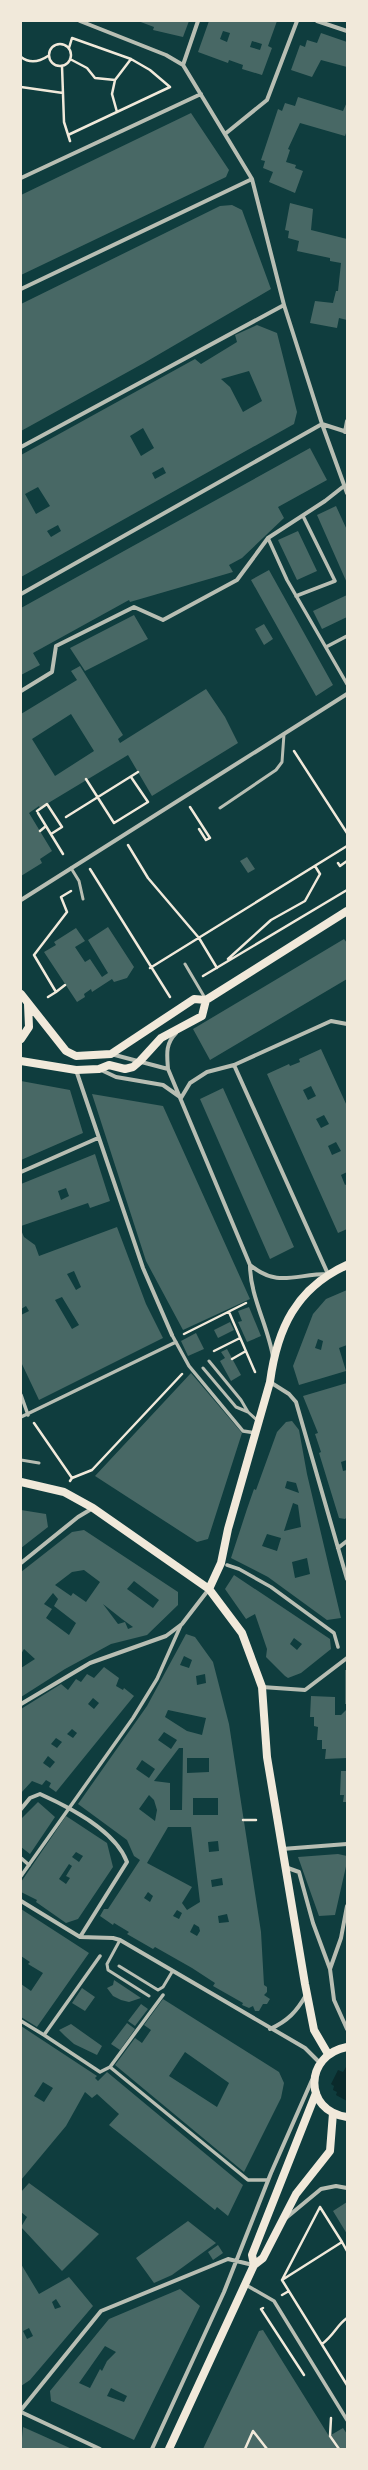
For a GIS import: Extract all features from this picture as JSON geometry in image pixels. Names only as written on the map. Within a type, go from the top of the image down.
[{"type":"main road","points":[[21,994],[66,1051],[76,1056],[110,1054],[194,999],[206,1000],[347,911]]},
{"type":"main road","points":[[21,1061],[76,1070],[99,1069],[109,1065],[125,1069],[133,1067],[161,1038],[202,1016],[206,1000]]},
{"type":"main road","points":[[21,1039],[29,1027],[28,1004]]},
{"type":"main road","points":[[208,1589],[221,1563],[228,1529],[270,1382],[273,1360],[285,1323],[296,1304],[328,1274],[347,1265]]},
{"type":"main road","points":[[21,1482],[64,1492],[93,1508],[208,1589],[242,1633],[262,1687],[267,1757],[314,2030],[328,2054]]},
{"type":"main road","points":[[254,2265],[252,2255],[316,2093],[316,2072],[320,2063],[328,2054],[347,2047]]},
{"type":"main road","points":[[316,2093],[322,2105],[333,2113],[347,2117]]},
{"type":"main road","points":[[169,2449],[254,2265],[263,2258],[300,2188],[330,2151],[333,2113]]},
{"type":"street","points":[[80,21],[166,55],[183,65],[252,178],[284,305],[322,424],[347,493]]},
{"type":"street","points":[[183,65],[198,21]]},
{"type":"street","points":[[225,134],[267,100],[297,21]]},
{"type":"street","points":[[317,21],[347,31]]},
{"type":"street","points":[[21,178],[201,94]]},
{"type":"street","points":[[21,289],[252,178]]},
{"type":"street","points":[[21,447],[284,305]]},
{"type":"street","points":[[21,594],[322,424],[346,432],[347,421]]},
{"type":"street","points":[[21,691],[52,672],[56,646],[134,607],[163,620],[237,580],[268,538],[303,516],[344,486]]},
{"type":"street","points":[[296,596],[335,581],[303,516]]},
{"type":"street","points":[[268,538],[296,596],[347,684]]},
{"type":"street","points":[[326,647],[347,636]]},
{"type":"street","points":[[21,900],[347,694]]},
{"type":"street","points":[[181,1098],[190,1083],[207,1072],[234,1065],[331,1020],[347,1024]]},
{"type":"street","points":[[181,1028],[170,1039],[167,1049],[168,1069],[250,1265],[250,1279],[269,1336],[273,1360]]},
{"type":"street","points":[[110,1054],[168,1069]]},
{"type":"street","points":[[234,1065],[328,1274],[306,1274],[287,1279],[272,1278],[262,1274],[250,1265]]},
{"type":"street","points":[[99,1069],[116,1077],[163,1085],[181,1098]]},
{"type":"street","points":[[76,1070],[143,1268],[174,1339],[189,1366],[243,1431],[256,1433]]},
{"type":"street","points":[[21,1172],[98,1138]]},
{"type":"street","points":[[21,1417],[28,1415],[174,1339]]},
{"type":"street","points":[[270,1382],[289,1394],[296,1402],[347,1579]]},
{"type":"street","points":[[21,1395],[28,1415]]},
{"type":"street","points":[[21,1563],[78,1517],[93,1508]]},
{"type":"street","points":[[338,1548],[347,1541]]},
{"type":"street","points":[[226,1565],[240,1569],[271,1587],[334,1633],[338,1647]]},
{"type":"street","points":[[21,1876],[68,1807],[133,1718],[157,1679],[182,1624],[208,1589]]},
{"type":"street","points":[[21,1704],[90,1663],[140,1647],[166,1636],[182,1624]]},
{"type":"street","points":[[262,1687],[305,1690],[347,1658]]},
{"type":"street","points":[[21,1809],[30,1798],[40,1794],[68,1807],[116,1842],[127,1862],[80,1937]]},
{"type":"street","points":[[282,1849],[347,1844]]},
{"type":"street","points":[[21,1858],[29,1864]]},
{"type":"street","points":[[285,1867],[299,1872],[313,1923],[330,1969],[334,2000],[347,2029]]},
{"type":"street","points":[[21,1901],[80,1937],[112,1938],[120,1940],[172,1972],[305,2048],[320,2063]]},
{"type":"street","points":[[330,1969],[341,1938],[347,1906]]},
{"type":"street","points":[[44,2036],[100,1956]]},
{"type":"street","points":[[270,2029],[284,2023],[297,2010],[307,1993]]},
{"type":"street","points":[[21,2021],[100,2072],[110,2067],[163,1995]]},
{"type":"street","points":[[110,2067],[248,2180],[268,2180]]},
{"type":"street","points":[[152,2449],[237,2261],[268,2180],[316,2072]]},
{"type":"street","points":[[284,2220],[321,2189],[336,2186],[347,2188]]},
{"type":"street","points":[[100,2449],[21,2411],[101,2311],[228,2259],[254,2265]]},
{"type":"street","points":[[246,2285],[274,2301],[347,2420]]},
{"type":"lane","points":[[220,808],[276,770],[282,762],[284,734]]},
{"type":"lane","points":[[71,868],[80,885],[82,899]]},
{"type":"lane","points":[[185,964],[206,1000]]},
{"type":"lane","points":[[209,1361],[241,1400],[248,1412],[259,1422]]},
{"type":"lane","points":[[203,1368],[236,1407],[248,1412]]},
{"type":"lane","points":[[21,1460],[39,1463]]},
{"type":"lane","points":[[120,1940],[107,1964],[108,1970],[149,1996]]},
{"type":"lane","points":[[119,1966],[158,1990],[163,1987],[172,1972]]},
{"type":"path","points":[[68,135],[170,87],[150,70],[131,59],[72,38],[69,48],[70,59]]},
{"type":"path","points":[[21,57],[26,60],[40,61],[48,56],[50,49],[56,44],[63,44],[69,48]]},
{"type":"path","points":[[48,56],[52,63],[62,66]]},
{"type":"path","points":[[62,66],[70,59]]},
{"type":"path","points":[[70,59],[87,68],[95,78],[115,80]]},
{"type":"path","points":[[117,112],[112,94],[115,80],[131,59]]},
{"type":"path","points":[[62,66],[64,122],[70,141]]},
{"type":"path","points":[[21,87],[63,93]]},
{"type":"path","points":[[290,746],[347,833]]},
{"type":"path","points":[[66,817],[138,772]]},
{"type":"path","points":[[86,779],[114,823],[148,802],[131,777]]},
{"type":"path","points":[[51,834],[62,827],[47,804],[38,812],[46,826],[63,854]]},
{"type":"path","points":[[190,806],[210,838],[206,840],[199,829]]},
{"type":"path","points":[[40,831],[46,826]]},
{"type":"path","points":[[128,844],[148,878],[199,938],[217,968]]},
{"type":"path","points":[[150,968],[347,846]]},
{"type":"path","points":[[338,863],[340,866],[347,861]]},
{"type":"path","points":[[224,964],[271,920],[305,901],[320,874],[315,866]]},
{"type":"path","points":[[90,868],[168,998],[174,995]]},
{"type":"path","points":[[56,992],[34,955],[67,912],[61,897],[80,885]]},
{"type":"path","points":[[195,981],[347,890]]},
{"type":"path","points":[[48,997],[65,985]]},
{"type":"path","points":[[174,1339],[252,1300]]},
{"type":"path","points":[[229,1312],[255,1372]]},
{"type":"path","points":[[211,1352],[240,1338]]},
{"type":"path","points":[[232,1359],[246,1351]]},
{"type":"path","points":[[68,1485],[72,1478],[92,1470],[189,1366]]},
{"type":"path","points":[[28,1415],[72,1478]]},
{"type":"path","points":[[243,1820],[256,1820]]},
{"type":"path","points":[[282,2280],[322,2202]]},
{"type":"path","points":[[313,2209],[319,2206]]},
{"type":"path","points":[[319,2206],[347,2251]]},
{"type":"path","points":[[282,2280],[342,2242]]},
{"type":"path","points":[[282,2280],[347,2385]]},
{"type":"path","points":[[322,2344],[334,2335],[342,2322],[347,2318]]},
{"type":"path","points":[[245,2449],[253,2431],[268,2449]]},
{"type":"water","points":[[346,2067],[347,2101],[336,2095],[337,2092],[333,2090],[334,2086],[331,2084],[338,2070],[343,2072]]},
{"type":"building","points":[[138,21],[189,21],[183,37],[153,30],[154,27]]},
{"type":"building","points":[[209,21],[277,21],[268,46],[272,48],[262,75],[242,69],[243,65],[229,60],[228,63],[198,52]],"holes":[[[223,31],[230,33],[227,42],[220,39]],[[252,41],[262,44],[260,50],[250,47]]]},
{"type":"building","points":[[321,33],[347,42],[347,67],[321,60],[312,77],[291,70],[300,45],[305,47],[307,40],[317,43]]},
{"type":"building","points":[[298,97],[343,111],[347,102],[347,130],[345,136],[300,123],[288,149],[290,150],[286,162],[296,165],[295,168],[303,171],[295,193],[269,182],[273,172],[263,168],[265,161],[261,160],[278,109],[282,111],[285,103],[295,106]]},
{"type":"building","points":[[191,113],[229,170],[226,177],[21,275],[21,195]]},
{"type":"building","points":[[290,203],[313,209],[311,230],[347,239],[347,320],[339,318],[337,328],[310,323],[315,301],[333,303],[336,291],[338,291],[341,263],[330,261],[330,258],[297,251],[299,241],[288,238],[289,231],[285,230]]},
{"type":"building","points":[[232,205],[242,210],[271,289],[144,363],[21,431],[21,304],[220,206]]},
{"type":"building","points":[[257,325],[277,333],[297,412],[294,424],[21,577],[21,455],[195,359],[201,364],[237,342],[235,335]],"holes":[[[249,371],[262,401],[243,412],[230,387],[221,379]],[[143,428],[154,448],[141,456],[130,436]],[[163,467],[166,473],[155,479],[152,473]],[[38,487],[50,506],[36,514],[25,494]],[[58,525],[61,531],[51,537],[47,531]]]},
{"type":"building","points":[[310,448],[327,480],[278,507],[284,518],[242,558],[229,565],[233,572],[130,602],[129,600],[33,653],[40,665],[21,675],[21,608]]},
{"type":"building","points":[[336,506],[347,530],[347,583],[317,515]]},
{"type":"building","points":[[298,531],[317,571],[297,580],[278,540]]},
{"type":"building","points":[[269,570],[333,685],[316,696],[251,580]]},
{"type":"building","points":[[347,595],[347,617],[322,629],[313,611]]},
{"type":"building","points":[[134,615],[148,639],[85,671],[70,648]]},
{"type":"building","points":[[264,624],[273,639],[264,645],[255,629]]},
{"type":"building","points":[[80,666],[123,735],[118,739],[120,743],[206,689],[225,717],[238,743],[152,796],[128,755],[40,808],[39,806],[29,813],[52,851],[40,859],[42,863],[21,876],[21,714],[77,680],[71,671]],"holes":[[[71,714],[94,751],[55,776],[32,739]]]},
{"type":"building","points":[[247,857],[255,869],[248,873],[240,861]]},
{"type":"building","points":[[108,927],[134,967],[127,978],[114,982],[112,979],[92,992],[91,989],[84,994],[85,997],[77,1002],[44,952],[56,945],[54,942],[76,928],[85,941],[75,947],[85,962],[90,959],[102,977],[108,973],[88,940]]},
{"type":"building","points":[[344,939],[347,943],[347,979],[210,1060],[193,1029]]},
{"type":"building","points":[[321,1049],[347,1106],[347,1172],[341,1175],[345,1185],[347,1184],[347,1229],[338,1233],[267,1074],[289,1064],[290,1066],[300,1062],[299,1059]],"holes":[[[311,1086],[316,1096],[308,1100],[303,1090]],[[324,1115],[329,1124],[321,1128],[316,1119]],[[336,1142],[341,1151],[332,1155],[328,1146]]]},
{"type":"building","points":[[21,1081],[70,1090],[83,1133],[21,1160]]},
{"type":"building","points":[[223,1088],[294,1247],[270,1259],[200,1099]]},
{"type":"building","points":[[92,1094],[163,1106],[250,1299],[183,1330],[146,1261]]},
{"type":"building","points":[[95,1154],[110,1201],[90,1208],[88,1203],[21,1226],[21,1184]],"holes":[[[66,1188],[69,1196],[61,1200],[58,1191]]]},
{"type":"building","points":[[117,1227],[146,1304],[163,1338],[39,1400],[21,1362],[21,1315],[29,1311],[26,1306],[21,1309],[21,1230],[24,1237],[35,1245],[39,1256]],"holes":[[[74,1271],[81,1287],[76,1290],[67,1274]],[[62,1297],[79,1325],[72,1329],[55,1300]]]},
{"type":"building","points":[[347,1290],[347,1345],[339,1348],[346,1371],[299,1385],[293,1366],[313,1314],[326,1299]],"holes":[[[318,1339],[323,1341],[321,1350],[315,1348]]]},
{"type":"building","points":[[249,1307],[261,1336],[247,1342],[238,1322],[242,1321],[238,1311]]},
{"type":"building","points":[[230,1322],[234,1330],[218,1338],[214,1330]]},
{"type":"building","points":[[196,1333],[204,1349],[188,1356],[181,1341]]},
{"type":"building","points":[[227,1349],[241,1375],[231,1381],[220,1361],[225,1358],[221,1352]]},
{"type":"building","points":[[191,1373],[242,1433],[208,1539],[197,1542],[95,1476]]},
{"type":"building","points":[[347,1383],[347,1460],[341,1462],[343,1471],[347,1470],[347,1517],[345,1519],[339,1518],[319,1453],[321,1452],[315,1434],[318,1433],[303,1396]]},
{"type":"building","points":[[292,1421],[299,1430],[307,1474],[341,1618],[327,1620],[268,1577],[231,1558],[254,1489],[256,1490],[277,1432],[286,1422]],"holes":[[[287,1481],[296,1483],[299,1493],[285,1488]],[[293,1503],[298,1505],[301,1527],[284,1531]],[[267,1534],[281,1538],[277,1551],[262,1546]],[[307,1558],[310,1574],[295,1578],[292,1562]]]},
{"type":"building","points":[[21,1510],[46,1514],[48,1527],[21,1548]]},
{"type":"building","points":[[84,1530],[178,1592],[178,1605],[147,1635],[111,1644],[65,1669],[21,1697],[21,1668],[35,1659],[24,1649],[21,1654],[21,1572],[72,1532]],"holes":[[[84,1570],[100,1582],[86,1602],[73,1593],[71,1596],[55,1585],[72,1572]],[[134,1581],[159,1600],[153,1608],[127,1589]],[[53,1593],[58,1599],[54,1606],[76,1623],[69,1635],[46,1618],[52,1609],[44,1604]],[[103,1604],[133,1627],[128,1629],[125,1622],[118,1624]]]},
{"type":"building","points":[[234,1575],[330,1639],[331,1649],[301,1673],[288,1678],[266,1657],[267,1649],[255,1614],[246,1619],[225,1589]],"holes":[[[294,1638],[302,1644],[297,1650],[290,1644]]]},
{"type":"building","points":[[186,1634],[195,1637],[213,1662],[229,1724],[261,1932],[264,1985],[267,1987],[267,1992],[264,1995],[270,1999],[267,2004],[263,2004],[259,2011],[255,2011],[253,2006],[249,2008],[242,2005],[243,2003],[213,1986],[215,1983],[192,1968],[155,1947],[153,1949],[127,1934],[129,1932],[114,1923],[113,1925],[100,1916],[104,1909],[108,1909],[140,1860],[134,1856],[127,1840],[78,1804],[147,1706]],"holes":[[[184,1656],[192,1660],[189,1668],[180,1665]],[[205,1674],[206,1683],[197,1685],[196,1676]],[[168,1710],[206,1718],[202,1735],[187,1731],[165,1717]],[[164,1732],[177,1740],[171,1749],[158,1740]],[[179,1748],[183,1748],[182,1810],[170,1810],[170,1783],[154,1781]],[[187,1758],[209,1758],[209,1772],[187,1773]],[[142,1760],[155,1769],[149,1778],[136,1769]],[[149,1795],[154,1800],[157,1810],[155,1821],[139,1809]],[[193,1798],[218,1798],[218,1815],[193,1815]],[[168,1827],[191,1827],[200,1902],[187,1910],[182,1903],[192,1887],[147,1863]],[[218,1841],[219,1851],[209,1852],[208,1842]],[[222,1878],[223,1885],[212,1887],[211,1880]],[[148,1892],[153,1896],[150,1902],[144,1898]],[[177,1910],[182,1913],[179,1919],[173,1916]],[[227,1914],[229,1922],[219,1923],[218,1916]],[[194,1924],[199,1927],[200,1931],[197,1936],[190,1932]]]},
{"type":"building","points":[[104,1667],[119,1678],[116,1686],[123,1690],[124,1688],[134,1696],[56,1792],[49,1787],[51,1783],[46,1780],[42,1785],[32,1781],[21,1793],[21,1709],[61,1684],[68,1690],[76,1679],[81,1682],[87,1674],[94,1678]],"holes":[[[93,1698],[99,1703],[94,1709],[88,1704]],[[72,1729],[77,1733],[73,1738],[67,1734]],[[56,1738],[62,1742],[57,1748],[51,1744]],[[48,1756],[55,1762],[50,1768],[43,1763]]]},
{"type":"building","points":[[345,1670],[347,1670],[347,1704],[345,1704]]},
{"type":"building","points":[[311,1696],[335,1697],[335,1715],[341,1715],[347,1709],[347,1758],[325,1759],[326,1749],[322,1749],[322,1740],[317,1740],[318,1727],[314,1726],[314,1717],[310,1717]]},
{"type":"building","points":[[341,1771],[347,1771],[347,1802],[343,1802],[344,1795],[340,1795]]},
{"type":"building","points":[[38,1802],[55,1817],[30,1854],[21,1847],[21,1819]]},
{"type":"building","points":[[66,1816],[107,1843],[113,1867],[78,1919],[66,1923],[36,1902],[37,1900],[21,1892],[21,1882]],"holes":[[[76,1852],[83,1856],[79,1862],[72,1857]],[[69,1864],[72,1866],[66,1876],[70,1878],[66,1884],[59,1879]]]},
{"type":"building","points":[[338,1854],[347,1856],[347,1862],[335,1915],[319,1916],[298,1857]]},
{"type":"building","points":[[21,1909],[89,1953],[37,2027],[21,2017],[21,1984],[31,1991],[43,1973],[28,1964],[30,1962],[21,1956]]},
{"type":"building","points":[[114,1980],[141,1998],[129,2002],[113,1996],[107,1988],[113,1985]]},
{"type":"building","points":[[82,1988],[95,1997],[85,2011],[72,2003]]},
{"type":"building","points":[[163,1999],[279,2072],[284,2083],[281,2098],[244,2172],[115,2065],[135,2038],[142,2043],[151,2030],[144,2025]],"holes":[[[185,2052],[229,2083],[217,2107],[169,2076]]]},
{"type":"building","points":[[141,2004],[148,2009],[135,2026],[128,2021]]},
{"type":"building","points":[[127,2023],[135,2029],[120,2050],[111,2044]]},
{"type":"building","points":[[71,2024],[102,2046],[97,2055],[74,2044],[59,2030]]},
{"type":"building","points":[[21,2026],[97,2076],[95,2078],[98,2081],[107,2072],[243,2185],[228,2216],[217,2207],[215,2210],[109,2125],[119,2114],[97,2094],[92,2098],[85,2092],[66,2126],[21,2180]],"holes":[[[43,2082],[53,2088],[44,2102],[34,2096]]]},
{"type":"building","points":[[29,2183],[99,2234],[62,2271],[21,2227],[27,2217],[21,2212],[21,2192]]},
{"type":"building","points":[[347,2202],[347,2234],[333,2211]]},
{"type":"building","points":[[188,2221],[216,2243],[172,2275],[154,2283],[136,2258]]},
{"type":"building","points":[[218,2245],[223,2253],[213,2260],[208,2252]]},
{"type":"building","points":[[21,2264],[39,2294],[69,2277],[93,2306],[30,2380],[21,2386]],"holes":[[[56,2299],[61,2307],[55,2309],[52,2302]],[[29,2328],[33,2336],[27,2339],[23,2331]]]},
{"type":"building","points":[[180,2289],[200,2306],[134,2440],[51,2401],[50,2391],[109,2319]],"holes":[[[105,2346],[116,2352],[107,2361],[102,2371],[100,2369],[90,2388],[79,2383]],[[111,2388],[127,2396],[124,2402],[107,2396]]]},
{"type":"building","points":[[263,2330],[337,2449],[203,2449],[259,2331]]},
{"type":"building","points":[[23,2427],[41,2435],[72,2449],[21,2449]]},
{"type":"building","points":[[343,2428],[347,2434],[347,2449],[340,2449],[331,2435]]}]
